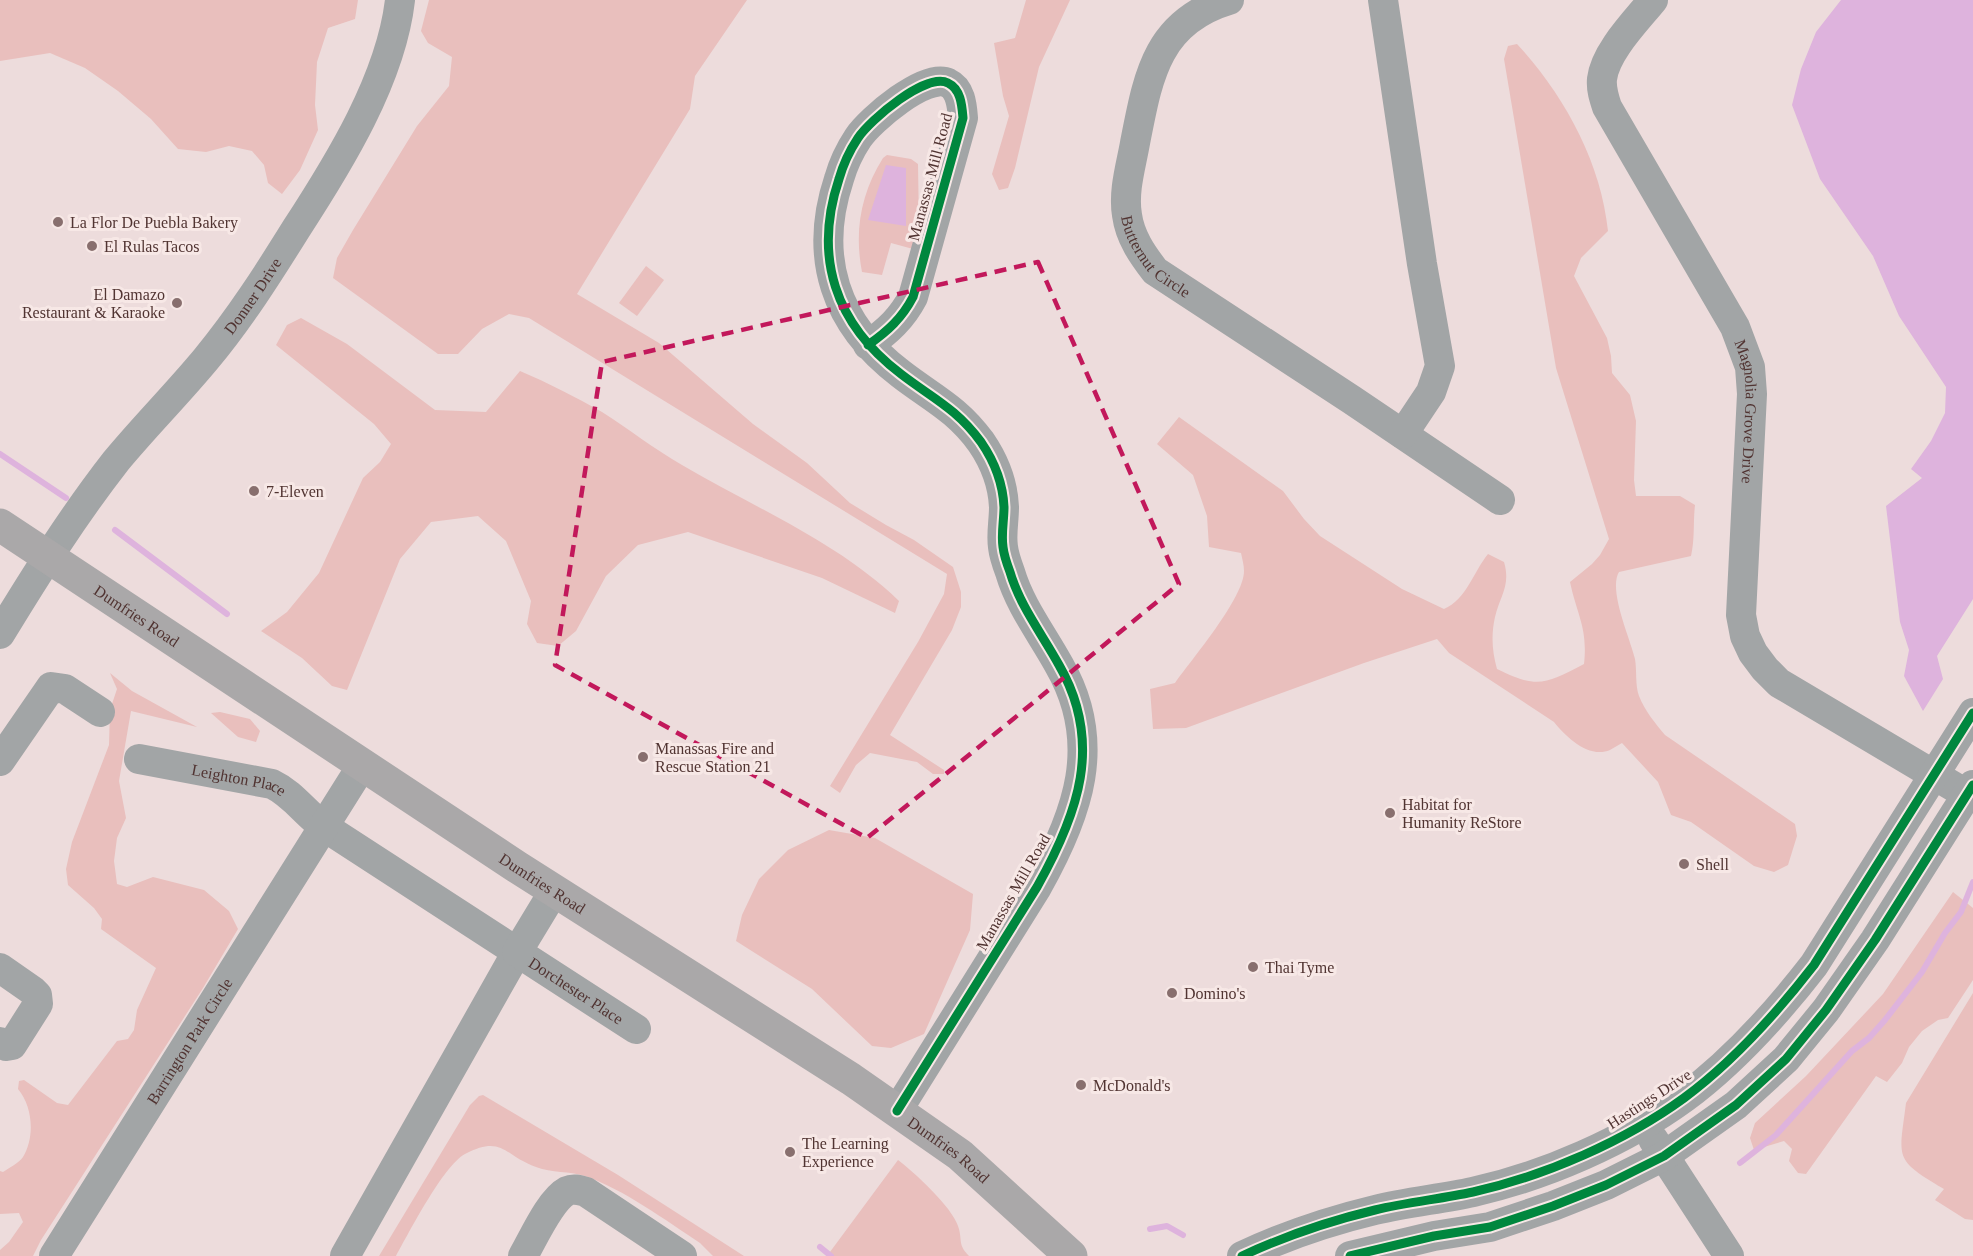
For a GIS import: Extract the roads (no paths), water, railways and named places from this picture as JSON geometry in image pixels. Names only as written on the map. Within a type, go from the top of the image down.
[{"type":"main road","name":"Dumfries Road","points":[[0,525],[554,891],[851,1078],[960,1155],[1071,1256]]},
{"type":"street","name":"Donner Drive","points":[[0,634],[47,557],[116,461],[206,358],[252,299],[316,199],[355,130],[385,66],[400,0]]},
{"type":"street","name":"Butternut Circle","points":[[1229,0],[1204,10],[1185,22],[1168,41],[1154,63],[1146,88],[1126,192],[1127,215],[1132,233],[1142,253],[1155,272],[1500,500]]},
{"type":"street","points":[[1383,0],[1440,366],[1431,392],[1403,434]]},
{"type":"street","name":"Magnolia Grove Drive","points":[[1653,0],[1607,62],[1602,78],[1602,91],[1607,107],[1735,327],[1749,368],[1752,394],[1740,602],[1740,615],[1745,636],[1753,653],[1779,683],[1934,776],[1971,793]]},
{"type":"street","name":"Manassas Mill Road","points":[[868,345],[895,324],[913,297],[963,118],[962,104],[956,89],[938,80],[898,100],[858,137],[839,178],[831,209],[828,262],[832,282],[839,301],[868,345],[901,374],[941,401],[963,420],[982,443],[994,465],[1001,486],[1004,508],[1003,548],[1012,581],[1027,613],[1065,677],[1077,708],[1084,736],[1081,775],[1072,815],[1057,851],[1037,887],[897,1111]]},
{"type":"street","points":[[0,761],[51,687],[65,688],[100,712]]},
{"type":"street","name":"Hastings Drive","points":[[1242,1256],[1329,1221],[1377,1209],[1474,1192],[1524,1177],[1604,1145],[1684,1098],[1719,1070],[1788,999],[1814,964],[1973,713]]},
{"type":"street","name":"Leighton Place","points":[[139,759],[272,784],[292,796],[310,817],[323,826]]},
{"type":"street","name":"Barrington Park Circle","points":[[54,1256],[363,764]]},
{"type":"street","points":[[1350,1256],[1434,1236],[1490,1227],[1551,1208],[1606,1185],[1664,1156],[1736,1106],[1786,1059],[1826,1011],[1971,793]]},
{"type":"street","points":[[323,826],[517,952]]},
{"type":"street","points":[[345,1256],[554,891]]},
{"type":"street","name":"Dorchester Place","points":[[517,952],[636,1029]]},
{"type":"street","points":[[0,968],[33,991],[37,996],[38,1004],[12,1045],[6,1046],[0,1042]]},
{"type":"street","points":[[1643,1124],[1729,1256]]},
{"type":"street","points":[[523,1256],[558,1198],[567,1191],[575,1189],[586,1192],[682,1256]]},
{"type":"waterway","points":[[0,454],[66,498]]},
{"type":"waterway","points":[[115,530],[227,614]]},
{"type":"waterway","points":[[1740,1163],[1776,1135],[1852,1051],[1869,1038],[1885,1020],[1922,972],[1945,933],[1961,912],[1973,882]]},
{"type":"waterway","points":[[1150,1229],[1167,1226],[1183,1235]]},
{"type":"waterway","points":[[820,1247],[831,1256]]},
{"type":"place","name":"La Flor De Puebla Bakery","points":[[58,222]]},
{"type":"place","name":"El Rulas Tacos","points":[[92,246]]},
{"type":"place","name":"El Damazo Restaurant & Karaoke","points":[[177,303]]},
{"type":"place","name":"7-Eleven","points":[[254,491]]},
{"type":"place","name":"Manassas Fire and Rescue Station 21","points":[[643,757]]},
{"type":"place","name":"Habitat for Humanity ReStore","points":[[1390,813]]},
{"type":"place","name":"Shell","points":[[1684,864]]},
{"type":"place","name":"Thai Tyme","points":[[1253,967]]},
{"type":"place","name":"Domino's","points":[[1172,993]]},
{"type":"place","name":"McDonald's","points":[[1081,1085]]},
{"type":"place","name":"The Learning Experience","points":[[790,1152]]}]
